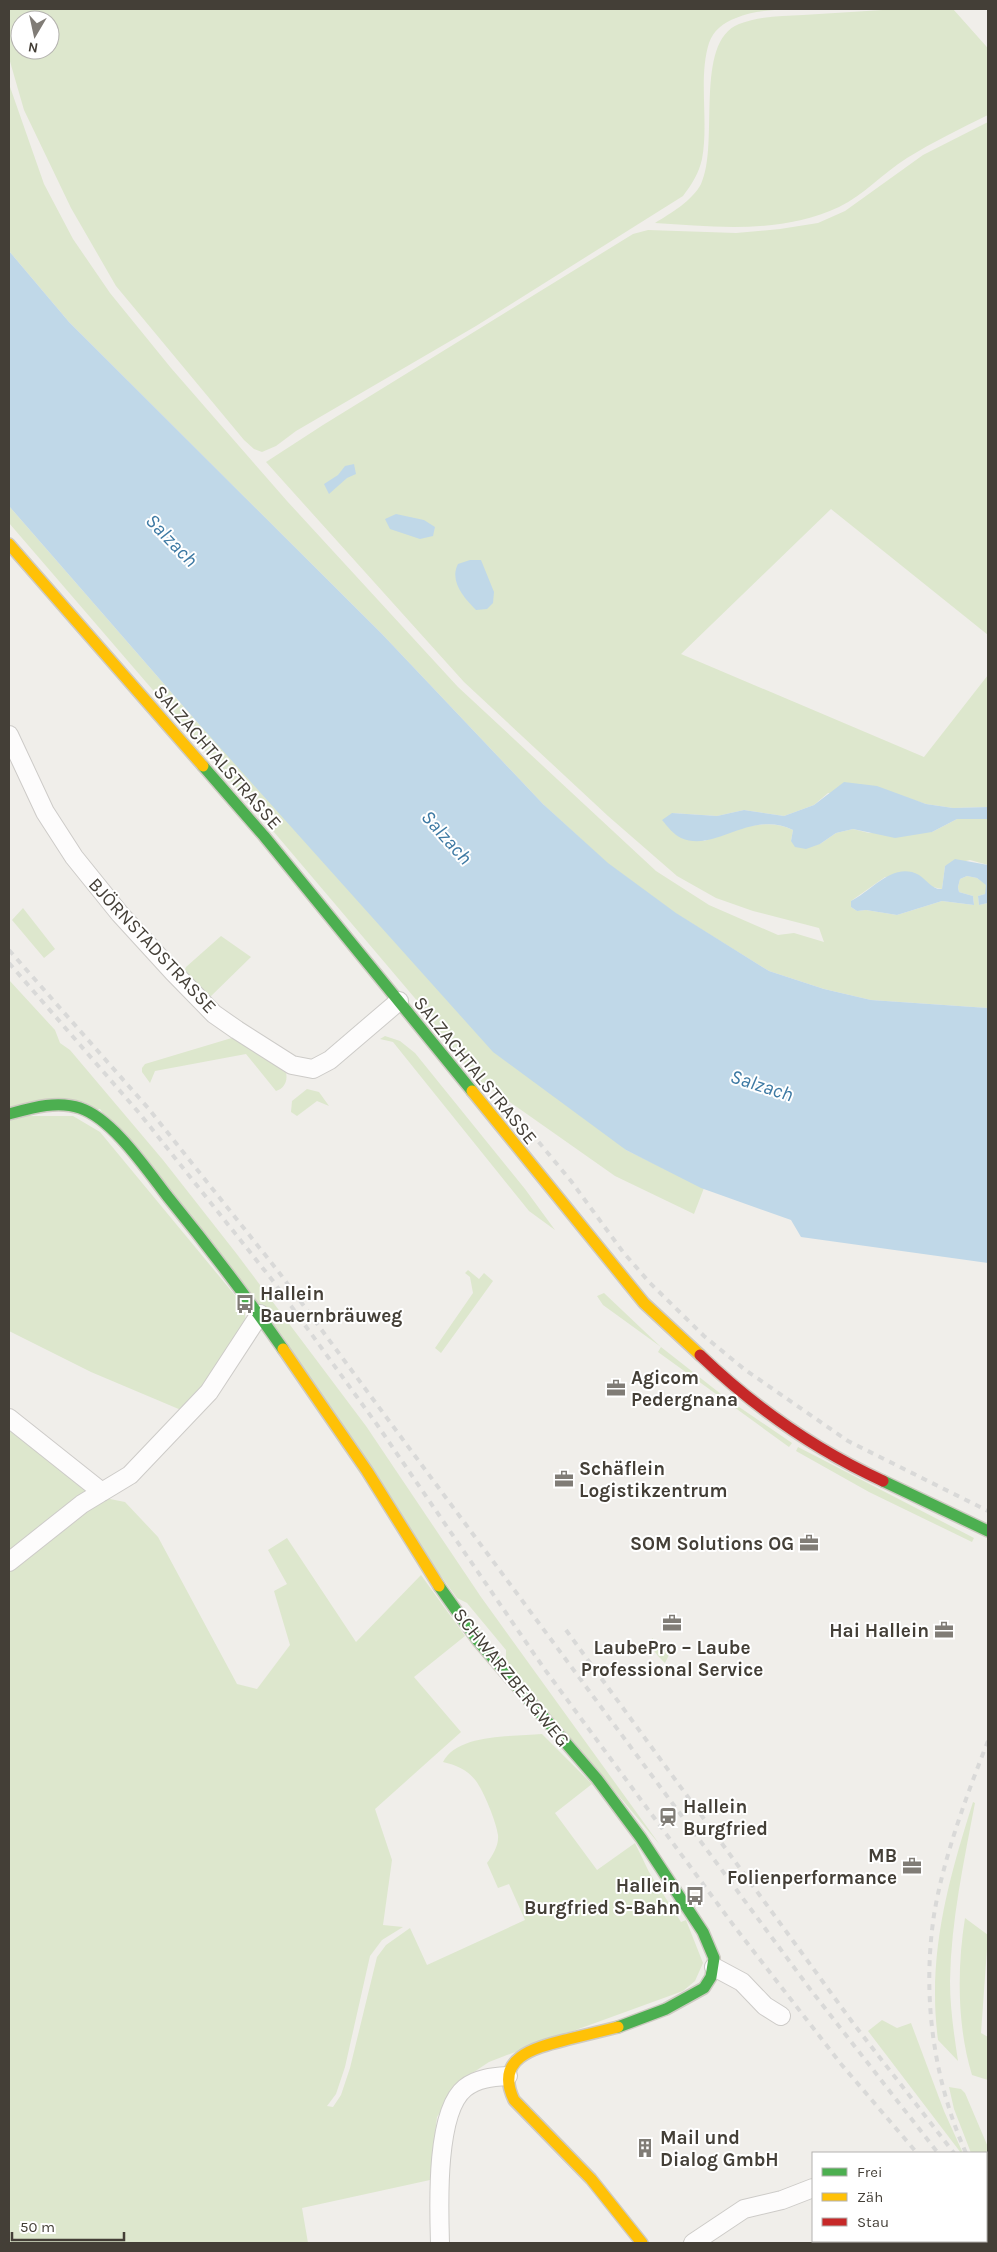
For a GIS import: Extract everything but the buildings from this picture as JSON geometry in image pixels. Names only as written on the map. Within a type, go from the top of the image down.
[{"type":"street","name":"SALZACHTALSTRASSE","points":[[9,544],[264,836],[644,1304],[724,1378],[802,1436],[857,1469],[988,1531]]},
{"type":"street","name":"BJÖRNSTADSTRASSE","points":[[9,735],[45,812],[74,857],[120,914],[173,972],[214,1014],[237,1030],[292,1066],[313,1069],[330,1060],[399,1001]]},
{"type":"street","name":"SCHWARZBERGWEG","points":[[9,1114],[40,1106],[62,1105],[80,1108],[108,1126],[176,1206],[260,1314],[367,1471],[428,1570],[478,1641],[597,1779],[640,1838],[703,1932],[714,1958],[714,1967]]},
{"type":"street","points":[[9,1562],[82,1504],[130,1475],[209,1392],[260,1314]]},
{"type":"street","points":[[9,1418],[102,1492]]},
{"type":"street","points":[[642,2243],[591,2179],[523,2112],[509,2092],[508,2076],[521,2056],[531,2049],[622,2026],[691,1996],[704,1988],[711,1977],[714,1967],[742,1982],[765,2006],[781,2016]]},
{"type":"street","points":[[440,2243],[438,2188],[440,2161],[454,2104],[464,2089],[480,2080],[508,2076]]},
{"type":"street","points":[[693,2243],[744,2209],[782,2200],[812,2188]]},
{"type":"green space","points":[[9,9],[812,9],[773,10],[745,15],[727,22],[713,35],[709,43],[704,71],[704,145],[702,159],[695,178],[683,196],[476,326],[296,431],[276,446],[262,452],[254,449],[244,440],[116,286],[71,208],[24,110],[9,58]]},
{"type":"green space","points":[[898,9],[953,9],[986,46],[988,49],[988,115],[917,152],[848,202],[817,216],[772,225],[748,227],[655,223],[687,201],[701,184],[706,166],[712,72],[716,51],[725,34],[739,24],[763,18]]},
{"type":"green space","points":[[9,84],[44,184],[73,239],[110,293],[171,368],[287,501],[458,687],[656,871],[709,905],[778,935],[794,933],[824,942],[819,928],[753,911],[716,898],[677,876],[608,816],[464,682],[266,462],[633,234],[648,230],[736,233],[818,223],[845,211],[923,155],[988,122],[988,635],[831,509],[681,654],[924,757],[988,675],[988,807],[953,808],[926,804],[904,797],[828,793],[814,805],[784,816],[744,810],[717,816],[672,813],[704,841],[748,826],[771,824],[793,830],[791,841],[820,844],[836,833],[853,829],[869,833],[932,832],[957,819],[988,819],[988,865],[970,860],[945,866],[942,889],[885,877],[851,901],[851,907],[857,911],[866,910],[897,915],[942,901],[974,905],[973,896],[959,892],[960,879],[967,876],[977,878],[987,885],[985,894],[978,896],[979,905],[988,903],[988,1008],[871,1000],[824,989],[769,971],[675,913],[607,863],[543,804],[382,634],[69,322],[9,251]]},
{"type":"green space","points":[[9,506],[198,723],[626,1150],[704,1188],[694,1214],[615,1176],[474,1077],[419,1003],[9,523]]},
{"type":"green space","points":[[23,908],[55,949],[44,958],[12,920]]},
{"type":"green space","points":[[221,936],[251,957],[208,999],[184,972],[186,967]]},
{"type":"green space","points":[[9,980],[55,1030],[60,1043],[70,1050],[163,1160],[236,1253],[366,1426],[481,1597],[660,1845],[506,1661],[506,1650],[467,1603],[457,1598],[100,1109],[9,1107]]},
{"type":"green space","points":[[385,1036],[400,1041],[415,1053],[525,1189],[555,1230],[529,1211],[393,1042],[380,1039]]},
{"type":"green space","points":[[235,1037],[286,1073],[286,1082],[283,1087],[276,1091],[246,1054],[155,1071],[150,1083],[142,1072],[145,1064]]},
{"type":"green space","points":[[307,1089],[319,1092],[329,1106],[317,1101],[297,1116],[291,1112],[292,1101]]},
{"type":"green space","points":[[27,1116],[73,1116],[100,1132],[243,1305],[246,1320],[206,1384],[181,1410],[91,1372],[9,1331],[9,1121]]},
{"type":"green space","points":[[468,1270],[479,1279],[484,1273],[493,1281],[441,1353],[435,1348],[473,1293],[470,1277],[465,1273]]},
{"type":"green space","points":[[604,1293],[661,1347],[603,1305],[597,1296]]},
{"type":"green space","points":[[661,1347],[726,1398],[792,1443],[789,1447],[658,1352]]},
{"type":"green space","points":[[9,1426],[92,1489],[9,1558]]},
{"type":"green space","points":[[798,1447],[974,1538],[972,1542],[869,1492],[796,1451]]},
{"type":"green space","points":[[105,1498],[125,1502],[158,1537],[237,1684],[257,1689],[290,1645],[274,1591],[287,1584],[268,1550],[287,1538],[356,1642],[421,1575],[465,1636],[414,1677],[461,1732],[375,1809],[392,1860],[383,1925],[403,1927],[382,1940],[370,1956],[345,2067],[336,2094],[327,2106],[333,2107],[341,2095],[350,2068],[377,1957],[386,1945],[410,1928],[427,1965],[525,1920],[509,1884],[498,1888],[487,1863],[495,1850],[498,1835],[483,1792],[476,1781],[465,1771],[457,1766],[443,1762],[450,1753],[473,1741],[487,1738],[542,1734],[592,1784],[555,1813],[597,1870],[635,1843],[649,1872],[681,1922],[686,1920],[703,1963],[695,1981],[683,1991],[489,2062],[465,2078],[437,2117],[430,2180],[302,2208],[308,2243],[9,2243],[9,1569],[91,1503]]},
{"type":"green space","points":[[652,1638],[671,1651],[665,1663],[653,1648]]},
{"type":"green space","points":[[973,1802],[975,1803],[959,1891],[951,1959],[951,2001],[958,2061],[938,2040],[935,1978],[942,1919],[948,1890]]},
{"type":"green space","points":[[965,1918],[988,1935],[981,2033],[988,2037],[988,2080],[972,2075],[963,2037],[960,1977]]},
{"type":"green space","points":[[882,2020],[897,2028],[911,2023],[962,2152],[960,2152],[868,2031]]},
{"type":"green space","points":[[949,2087],[961,2089],[965,2093],[988,2147],[988,2183],[987,2152],[971,2152],[954,2109]]},
{"type":"green space","points":[[868,2242],[956,2243],[868,2243]]},
{"type":"water","name":"Salzach","points":[[9,251],[69,322],[382,634],[543,804],[608,863],[676,913],[769,971],[824,989],[871,1000],[988,1008],[988,1263],[801,1237],[791,1220],[701,1188],[626,1150],[493,1052],[198,723],[9,506]]},
{"type":"water","points":[[354,464],[356,474],[347,478],[329,494],[324,484],[338,475],[345,466]]},
{"type":"water","points":[[396,514],[424,520],[435,527],[433,536],[420,539],[390,529],[385,519]]},
{"type":"water","points":[[470,560],[481,560],[494,592],[493,603],[487,609],[476,610],[459,589],[455,577],[458,564]]},
{"type":"water","points":[[844,782],[877,786],[926,804],[953,808],[988,807],[988,819],[957,819],[932,832],[895,838],[853,829],[836,833],[820,844],[806,849],[795,847],[791,841],[793,830],[777,825],[762,824],[720,837],[694,841],[678,837],[662,820],[672,813],[717,816],[744,810],[784,816],[814,805]]},
{"type":"water","points":[[955,859],[988,865],[988,903],[979,905],[978,896],[985,894],[986,885],[977,878],[967,876],[960,879],[959,892],[973,896],[974,905],[942,901],[897,915],[866,910],[857,911],[851,907],[851,901],[883,879],[900,872],[919,875],[932,886],[942,889],[945,866]]},
{"type":"railway","points":[[9,950],[148,1108],[278,1271],[810,1989],[937,2152]]},
{"type":"railway","points":[[9,963],[140,1114],[273,1281],[378,1426],[543,1667],[734,1926],[841,2064],[916,2152]]},
{"type":"railway","points":[[508,1105],[571,1181],[623,1252],[650,1283],[704,1336],[744,1369],[848,1441],[988,1511]]},
{"type":"railway","points":[[566,1630],[853,2023],[953,2152]]},
{"type":"railway","points":[[966,2152],[945,2096],[938,2066],[933,2036],[929,1976],[934,1915],[943,1872],[964,1805],[988,1741]]},
{"type":"traffic: fast","points":[[203,766],[264,836],[472,1091]]},
{"type":"traffic: fast","points":[[9,1114],[26,1109],[62,1105],[80,1108],[105,1123],[140,1160],[227,1272],[283,1349]]},
{"type":"traffic: fast","points":[[883,1481],[988,1531]]},
{"type":"traffic: fast","points":[[439,1586],[478,1641],[597,1779],[641,1838],[703,1932],[714,1958],[711,1977],[704,1988],[666,2009],[618,2027]]},
{"type":"traffic: slow","points":[[9,544],[203,766]]},
{"type":"traffic: slow","points":[[472,1091],[644,1303],[700,1355]]},
{"type":"traffic: slow","points":[[283,1349],[367,1471],[439,1586]]},
{"type":"traffic: slow","points":[[618,2027],[532,2050],[514,2063],[509,2073],[509,2085],[514,2100],[591,2179],[642,2243]]},
{"type":"traffic: jam","points":[[700,1355],[742,1392],[786,1425],[858,1469],[883,1481]]},
{"type":"place","name":"Hallein Bauernbräuweg","points":[[245,1304]]},
{"type":"place","name":"Agicom Pedergnana","points":[[616,1388]]},
{"type":"place","name":"Schäflein Logistikzentrum","points":[[564,1479]]},
{"type":"place","name":"SOM Solutions OG","points":[[809,1543]]},
{"type":"place","name":"LaubePro – Laube Professional Service","points":[[672,1623]]},
{"type":"place","name":"Hai Hallein","points":[[944,1630]]},
{"type":"place","name":"Hallein Burgfried","points":[[668,1817]]},
{"type":"place","name":"MB Folienperformance","points":[[912,1866]]},
{"type":"place","name":"Hallein Burgfried S-Bahn","points":[[695,1896]]},
{"type":"place","name":"Mail und Dialog GmbH","points":[[645,2148]]}]
